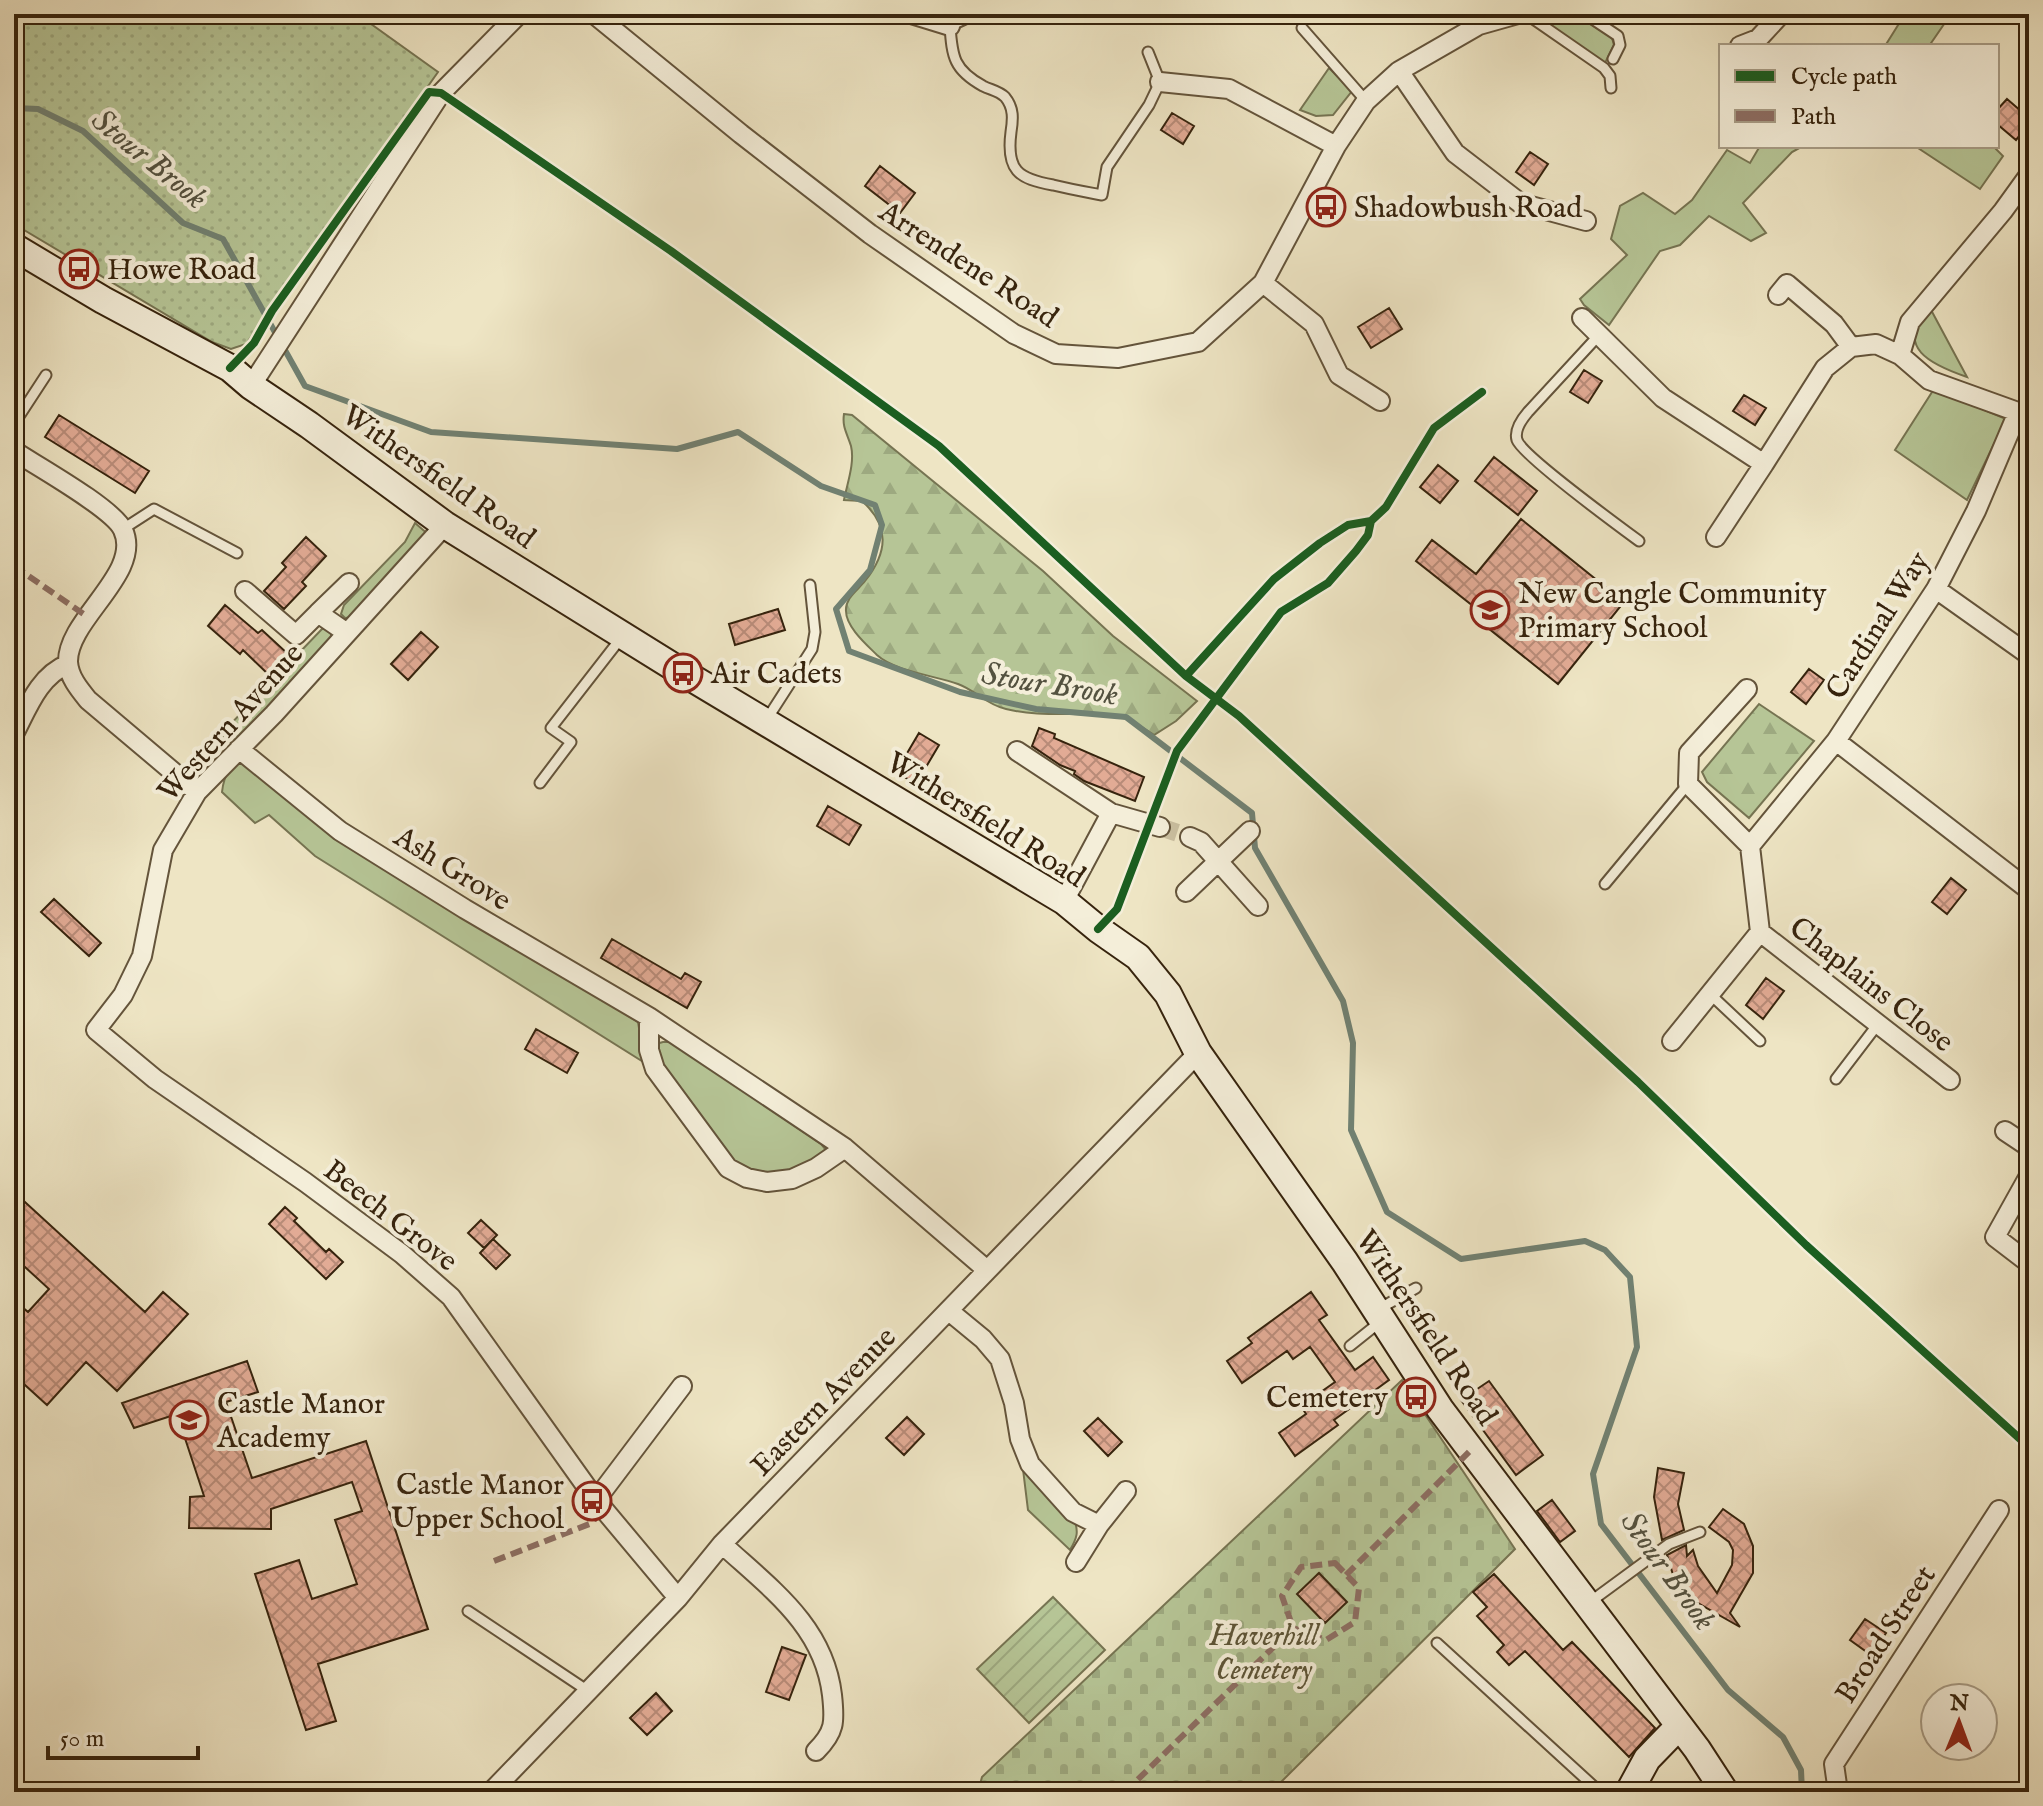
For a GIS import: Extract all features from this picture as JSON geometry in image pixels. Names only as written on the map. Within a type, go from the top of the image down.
[{"type":"street","points":[[251,386],[441,93],[519,14]]},
{"type":"street","name":"Arrendene Road","points":[[594,14],[870,234],[1014,334],[1056,354],[1118,358],[1198,342],[1263,283],[1336,146],[1366,101],[1399,71],[1477,20],[1518,14]]},
{"type":"street","points":[[911,14],[950,26]]},
{"type":"street","points":[[1745,44],[1758,39],[1781,14]]},
{"type":"street","points":[[1399,71],[1455,153],[1520,203],[1586,221]]},
{"type":"street","points":[[1160,82],[1229,89],[1336,146]]},
{"type":"street","points":[[1900,355],[1910,322],[2003,211],[2029,175]]},
{"type":"street","name":"Withersfield Road","points":[[14,247],[103,300],[230,368],[445,525],[1064,901],[1138,957],[1168,994],[1198,1053],[1440,1409],[1697,1749],[1725,1792]]},
{"type":"street","points":[[1263,283],[1314,324],[1339,375],[1380,401]]},
{"type":"street","points":[[1778,295],[1787,284],[1834,324],[1851,347]]},
{"type":"street","points":[[1582,318],[1663,398],[1764,464]]},
{"type":"street","points":[[1716,537],[1825,368],[1851,347],[1876,344],[1900,355],[1929,380],[2024,414]]},
{"type":"street","name":"Cardinal Way","points":[[1750,846],[1836,741],[1936,589],[2024,414]]},
{"type":"street","points":[[14,451],[107,512],[123,529],[126,546],[122,566],[70,646],[68,664],[74,684],[88,700],[197,792]]},
{"type":"street","name":"Western Avenue","points":[[96,1030],[123,995],[142,956],[163,850],[197,792],[445,525]]},
{"type":"street","points":[[245,591],[296,635],[349,583]]},
{"type":"street","points":[[1936,589],[2029,655]]},
{"type":"street","points":[[318,613],[347,633]]},
{"type":"street","points":[[14,734],[44,679],[68,664]]},
{"type":"street","points":[[1672,1041],[1760,932],[1750,846],[1688,784],[1689,753],[1747,689]]},
{"type":"street","points":[[1836,741],[2029,890]]},
{"type":"street","name":"Ash Grove","points":[[239,749],[340,831],[649,1017],[845,1148],[987,1270]]},
{"type":"street","points":[[1017,751],[1111,813],[1160,827]]},
{"type":"street","points":[[1064,901],[1111,813]]},
{"type":"street","points":[[1186,892],[1250,831]]},
{"type":"street","points":[[1190,837],[1201,842],[1220,861],[1258,906]]},
{"type":"street","name":"Chaplains Close","points":[[1760,932],[1950,1080]]},
{"type":"street","points":[[649,1017],[649,1050],[655,1069],[728,1168],[747,1178],[767,1182],[792,1179],[816,1168],[845,1148]]},
{"type":"street","name":"Beech Grove","points":[[96,1030],[155,1079],[305,1182],[402,1254],[451,1297],[596,1500],[678,1598]]},
{"type":"street","name":"Eastern Avenue","points":[[491,1792],[678,1598],[722,1544],[1198,1053]]},
{"type":"street","points":[[2005,1131],[2029,1147]]},
{"type":"street","points":[[2029,1176],[1995,1237],[2029,1263]]},
{"type":"street","points":[[949,1311],[983,1339],[1000,1359],[1014,1403],[1020,1439],[1030,1464],[1073,1512],[1099,1525]]},
{"type":"street","points":[[596,1500],[682,1386]]},
{"type":"street","points":[[1076,1562],[1099,1525],[1126,1491]]},
{"type":"street","name":"Broad Street","points":[[1838,1792],[1834,1764],[1999,1510]]},
{"type":"street","points":[[722,1544],[781,1599],[819,1645],[829,1668],[834,1721],[832,1735],[816,1751]]},
{"type":"street","points":[[1630,1792],[1647,1759],[1679,1726]]},
{"type":"street","points":[[1630,1792],[1673,1755],[1697,1749]]},
{"type":"lane","points":[[968,14],[965,19],[950,26],[952,54],[960,71],[1002,94],[1011,106],[1013,118],[1009,150],[1013,166],[1020,175],[1033,182],[1102,195],[1107,167],[1149,105],[1160,82],[1148,52]]},
{"type":"lane","points":[[1526,14],[1604,68],[1610,76],[1611,88]]},
{"type":"lane","points":[[1585,14],[1618,36],[1620,45],[1613,59]]},
{"type":"lane","points":[[1302,28],[1366,101]]},
{"type":"lane","points":[[1599,335],[1528,412],[1519,425],[1516,438],[1536,461],[1639,541]]},
{"type":"lane","points":[[14,424],[46,375]]},
{"type":"lane","points":[[123,529],[154,509],[237,553]]},
{"type":"lane","points":[[765,721],[812,649],[815,632],[810,585]]},
{"type":"lane","points":[[540,783],[571,742],[551,728],[623,635]]},
{"type":"lane","points":[[1605,884],[1688,784]]},
{"type":"lane","points":[[1710,994],[1760,1041]]},
{"type":"lane","points":[[1836,1079],[1878,1024]]},
{"type":"lane","points":[[1350,1346],[1379,1315],[1416,1288]]},
{"type":"lane","points":[[1587,1604],[1661,1550],[1700,1532]]},
{"type":"lane","points":[[468,1611],[589,1691]]},
{"type":"lane","points":[[1437,1643],[1600,1792]]},
{"type":"green space","points":[[14,14],[357,14],[438,72],[246,344],[231,349],[212,342],[14,224]]},
{"type":"green space","points":[[1564,14],[1575,14],[1612,38],[1614,45],[1604,65],[1545,24]]},
{"type":"green space","points":[[1905,14],[1951,14],[1930,44],[1886,44]]},
{"type":"green space","points":[[1329,68],[1352,91],[1333,115],[1316,116],[1300,110]]},
{"type":"green space","points":[[1759,148],[1799,148],[1743,203],[1766,233],[1751,241],[1709,216],[1680,245],[1660,251],[1609,325],[1584,305],[1580,299],[1627,255],[1611,239],[1620,206],[1643,193],[1675,214],[1692,200],[1727,150],[1750,163]]},
{"type":"green space","points":[[1918,148],[1995,148],[2003,156],[1980,189]]},
{"type":"green space","points":[[1930,308],[1967,377],[1930,360],[1916,344],[1919,322]]},
{"type":"green space","points":[[1934,389],[2006,419],[1967,500],[1895,450]]},
{"type":"green space","points":[[844,414],[852,415],[1043,571],[1113,636],[1197,701],[1176,721],[1154,735],[1116,716],[1006,709],[958,684],[884,661],[853,629],[846,611],[850,598],[873,570],[883,540],[878,520],[871,510],[862,501],[844,500],[852,459]]},
{"type":"green space","points":[[415,523],[429,535],[356,617],[345,618],[341,614],[344,605],[405,542]]},
{"type":"green space","points":[[322,629],[330,629],[332,639],[241,736],[228,743],[221,734]]},
{"type":"green space","points":[[1759,704],[1814,741],[1749,818],[1707,782],[1702,772]]},
{"type":"green space","points":[[247,759],[338,834],[638,1022],[645,1063],[315,856],[269,815],[255,823],[222,792],[228,772]]},
{"type":"green space","points":[[672,1042],[821,1144],[825,1149],[820,1162],[771,1177],[732,1164],[663,1067],[656,1044]]},
{"type":"green space","name":"Haverhill Cemetery","points":[[1402,1380],[1515,1549],[1271,1792],[978,1792],[982,1777]]},
{"type":"green space","points":[[1022,1461],[1074,1519],[1076,1535],[1070,1550],[1028,1510]]},
{"type":"green space","points":[[1053,1597],[1105,1650],[1029,1723],[977,1669]]},
{"type":"building","points":[[2007,99],[2029,118],[2029,124],[2016,140],[1999,126],[1999,108]]},
{"type":"building","points":[[1172,113],[1194,126],[1183,144],[1161,130]]},
{"type":"building","points":[[1530,152],[1548,164],[1534,185],[1516,172]]},
{"type":"building","points":[[880,166],[915,193],[900,213],[865,186]]},
{"type":"building","points":[[1389,308],[1402,329],[1371,348],[1358,327]]},
{"type":"building","points":[[1584,370],[1602,381],[1588,403],[1570,392]]},
{"type":"building","points":[[1744,395],[1766,408],[1755,425],[1733,411]]},
{"type":"building","points":[[59,415],[149,471],[135,493],[45,437]]},
{"type":"building","points":[[1494,457],[1537,491],[1518,515],[1475,481]]},
{"type":"building","points":[[1438,465],[1458,481],[1440,503],[1420,487]]},
{"type":"building","points":[[1521,519],[1624,602],[1558,684],[1473,616],[1478,610],[1416,561],[1432,540],[1476,574]]},
{"type":"building","points":[[306,537],[326,556],[302,582],[306,586],[284,609],[264,591],[286,567],[282,563]]},
{"type":"building","points":[[225,605],[258,633],[262,630],[288,654],[269,675],[243,650],[240,654],[208,626]]},
{"type":"building","points":[[778,609],[785,630],[735,645],[729,624]]},
{"type":"building","points":[[421,632],[438,647],[408,680],[391,664]]},
{"type":"building","points":[[1809,669],[1824,680],[1806,704],[1791,692]]},
{"type":"building","points":[[1039,728],[1055,734],[1054,738],[1144,777],[1135,801],[1084,781],[1074,774],[1075,771],[1032,746]]},
{"type":"building","points":[[919,733],[939,745],[916,784],[896,772]]},
{"type":"building","points":[[828,806],[861,825],[849,845],[817,826]]},
{"type":"building","points":[[1951,878],[1966,890],[1947,914],[1932,902]]},
{"type":"building","points":[[54,899],[101,943],[89,956],[41,912]]},
{"type":"building","points":[[612,939],[681,979],[685,973],[701,982],[687,1008],[601,958]]},
{"type":"building","points":[[1766,978],[1784,991],[1763,1019],[1746,1005]]},
{"type":"building","points":[[536,1029],[578,1053],[567,1073],[525,1049]]},
{"type":"building","points":[[14,1192],[145,1312],[163,1292],[188,1314],[117,1391],[86,1362],[47,1405],[14,1375],[14,1300],[28,1312],[49,1289],[14,1257]]},
{"type":"building","points":[[285,1207],[297,1218],[294,1221],[326,1252],[329,1249],[343,1262],[326,1279],[269,1224]]},
{"type":"building","points":[[481,1220],[497,1235],[484,1248],[468,1233]]},
{"type":"building","points":[[493,1239],[510,1255],[496,1269],[480,1253]]},
{"type":"building","points":[[1311,1292],[1327,1315],[1319,1320],[1355,1370],[1373,1357],[1389,1380],[1334,1420],[1338,1425],[1295,1456],[1279,1433],[1306,1414],[1301,1406],[1335,1382],[1310,1347],[1293,1359],[1287,1351],[1242,1383],[1227,1361],[1252,1343],[1248,1338]]},
{"type":"building","points":[[247,1361],[258,1392],[226,1402],[252,1478],[366,1441],[428,1629],[318,1664],[336,1721],[306,1730],[255,1574],[299,1560],[312,1599],[357,1584],[335,1520],[362,1511],[352,1482],[271,1509],[271,1529],[189,1528],[190,1497],[204,1496],[177,1414],[134,1428],[122,1403]]},
{"type":"building","points":[[1489,1381],[1543,1455],[1516,1475],[1461,1400]]},
{"type":"building","points":[[907,1417],[924,1434],[904,1455],[886,1438]]},
{"type":"building","points":[[1098,1418],[1122,1442],[1108,1456],[1084,1431]]},
{"type":"building","points":[[1658,1468],[1684,1473],[1678,1504],[1684,1530],[1662,1540],[1654,1497]]},
{"type":"building","points":[[1552,1500],[1575,1531],[1560,1542],[1537,1511]]},
{"type":"building","points":[[1723,1509],[1744,1524],[1753,1546],[1753,1573],[1730,1613],[1740,1627],[1692,1602],[1674,1578],[1667,1555],[1686,1545],[1687,1556],[1693,1550],[1698,1566],[1717,1593],[1732,1565],[1733,1550],[1729,1542],[1709,1527]]},
{"type":"building","points":[[1319,1573],[1347,1602],[1325,1623],[1297,1594]]},
{"type":"building","points":[[1494,1574],[1563,1650],[1572,1642],[1655,1728],[1629,1757],[1525,1651],[1509,1665],[1497,1652],[1504,1645],[1477,1616],[1487,1607],[1473,1592]]},
{"type":"building","points":[[1865,1619],[1886,1633],[1871,1655],[1850,1640]]},
{"type":"building","points":[[782,1647],[806,1655],[789,1700],[766,1692]]},
{"type":"building","points":[[656,1693],[672,1711],[647,1735],[630,1718]]},
{"type":"waterway","name":"Stour Brook","points":[[14,108],[38,109],[83,131],[183,223],[223,239],[305,386],[431,432],[677,449],[738,432],[821,486],[875,505],[882,525],[870,570],[836,609],[849,651],[960,692],[1036,709],[1126,717],[1252,813],[1255,848],[1343,1001],[1353,1043],[1351,1130],[1387,1212],[1461,1259],[1585,1241],[1605,1250],[1630,1277],[1637,1347],[1593,1474],[1601,1524],[1728,1690],[1783,1737],[1801,1770],[1802,1792]]},
{"type":"tunnel","points":[[1160,827],[1190,837]]},
{"type":"marked path","points":[[14,566],[88,617]]},
{"type":"marked path","points":[[1346,1575],[1471,1450]]},
{"type":"marked path","points":[[494,1561],[592,1523],[602,1507]]},
{"type":"marked path","points":[[1335,1563],[1359,1588],[1355,1622],[1326,1640],[1293,1628],[1282,1596],[1301,1567],[1335,1563]]},
{"type":"marked path","points":[[1125,1792],[1293,1628]]},
{"type":"cycle path","points":[[230,368],[254,343],[272,311],[429,92],[441,93],[671,251],[939,446],[1186,676],[1239,716],[1638,1082],[1806,1245],[2029,1447]]},
{"type":"cycle path","points":[[1098,929],[1117,909],[1177,751],[1281,612],[1328,583],[1356,551],[1368,535],[1371,521],[1386,507],[1434,428],[1482,392]]},
{"type":"cycle path","points":[[1186,676],[1274,579],[1348,525],[1371,521]]},
{"type":"place","name":"Shadowbush Road","points":[[1326,207]]},
{"type":"place","name":"Howe Road","points":[[79,269]]},
{"type":"place","name":"New Cangle Community Primary School","points":[[1490,610]]},
{"type":"place","name":"Air Cadets","points":[[683,673]]},
{"type":"place","name":"Cemetery","points":[[1416,1397]]},
{"type":"place","name":"Castle Manor Academy","points":[[189,1420]]},
{"type":"place","name":"Castle Manor Upper School","points":[[592,1501]]}]
